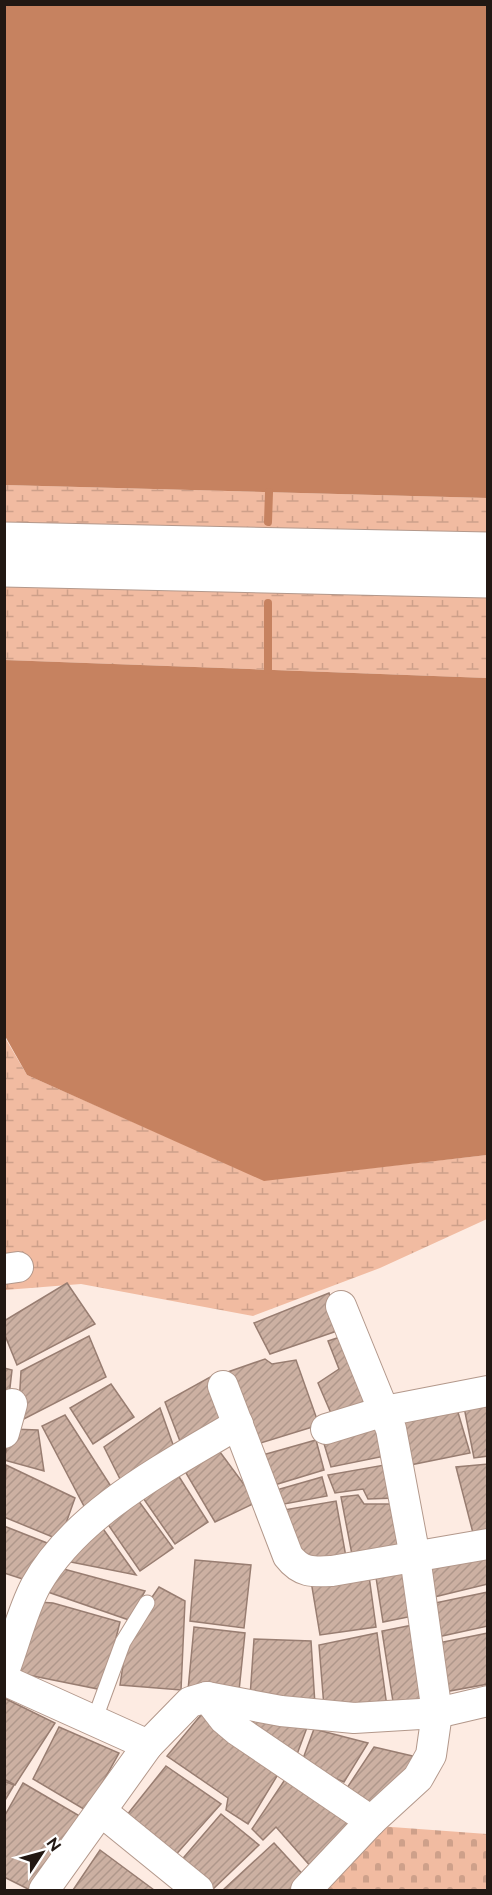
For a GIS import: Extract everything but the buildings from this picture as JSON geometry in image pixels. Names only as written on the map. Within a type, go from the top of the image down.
[{"type":"main road","points":[[4,539],[488,549]]},
{"type":"main road","points":[[4,570],[488,581]]},
{"type":"street","points":[[306,1890],[371,1821],[418,1778],[431,1755],[437,1713],[415,1557],[391,1429],[341,1306]]},
{"type":"street","points":[[223,1386],[288,1556],[301,1569],[310,1572],[332,1571],[488,1544]]},
{"type":"street","points":[[326,1429],[385,1412],[488,1391]]},
{"type":"street","points":[[4,1433],[12,1404]]},
{"type":"street","points":[[4,1671],[35,1587],[55,1556],[104,1511],[140,1485],[238,1424]]},
{"type":"street","points":[[4,1680],[148,1745]]},
{"type":"street","points":[[207,1697],[224,1719],[237,1730],[371,1821]]},
{"type":"street","points":[[44,1890],[148,1745],[190,1702],[207,1697],[281,1711],[354,1718],[437,1713],[486,1706]]},
{"type":"street","points":[[101,1811],[198,1890]]},
{"type":"lane","points":[[94,1721],[123,1642],[147,1603]]},
{"type":"green space","points":[[5,485],[487,498],[487,678],[5,660]]},
{"type":"green space","points":[[4,1036],[27,1075],[264,1180],[487,1155],[487,1219],[380,1268],[253,1316],[81,1284],[5,1290]]},
{"type":"green space","points":[[378,1826],[487,1834],[487,1890],[313,1890]]},
{"type":"shaded area","points":[[5,4],[487,5],[487,498],[5,485]]},
{"type":"shaded area","points":[[5,660],[487,678],[487,1155],[264,1181],[27,1075],[5,1036]]},
{"type":"waterway","points":[[268,522],[269,492]]},
{"type":"waterway","points":[[268,603],[268,670]]}]
